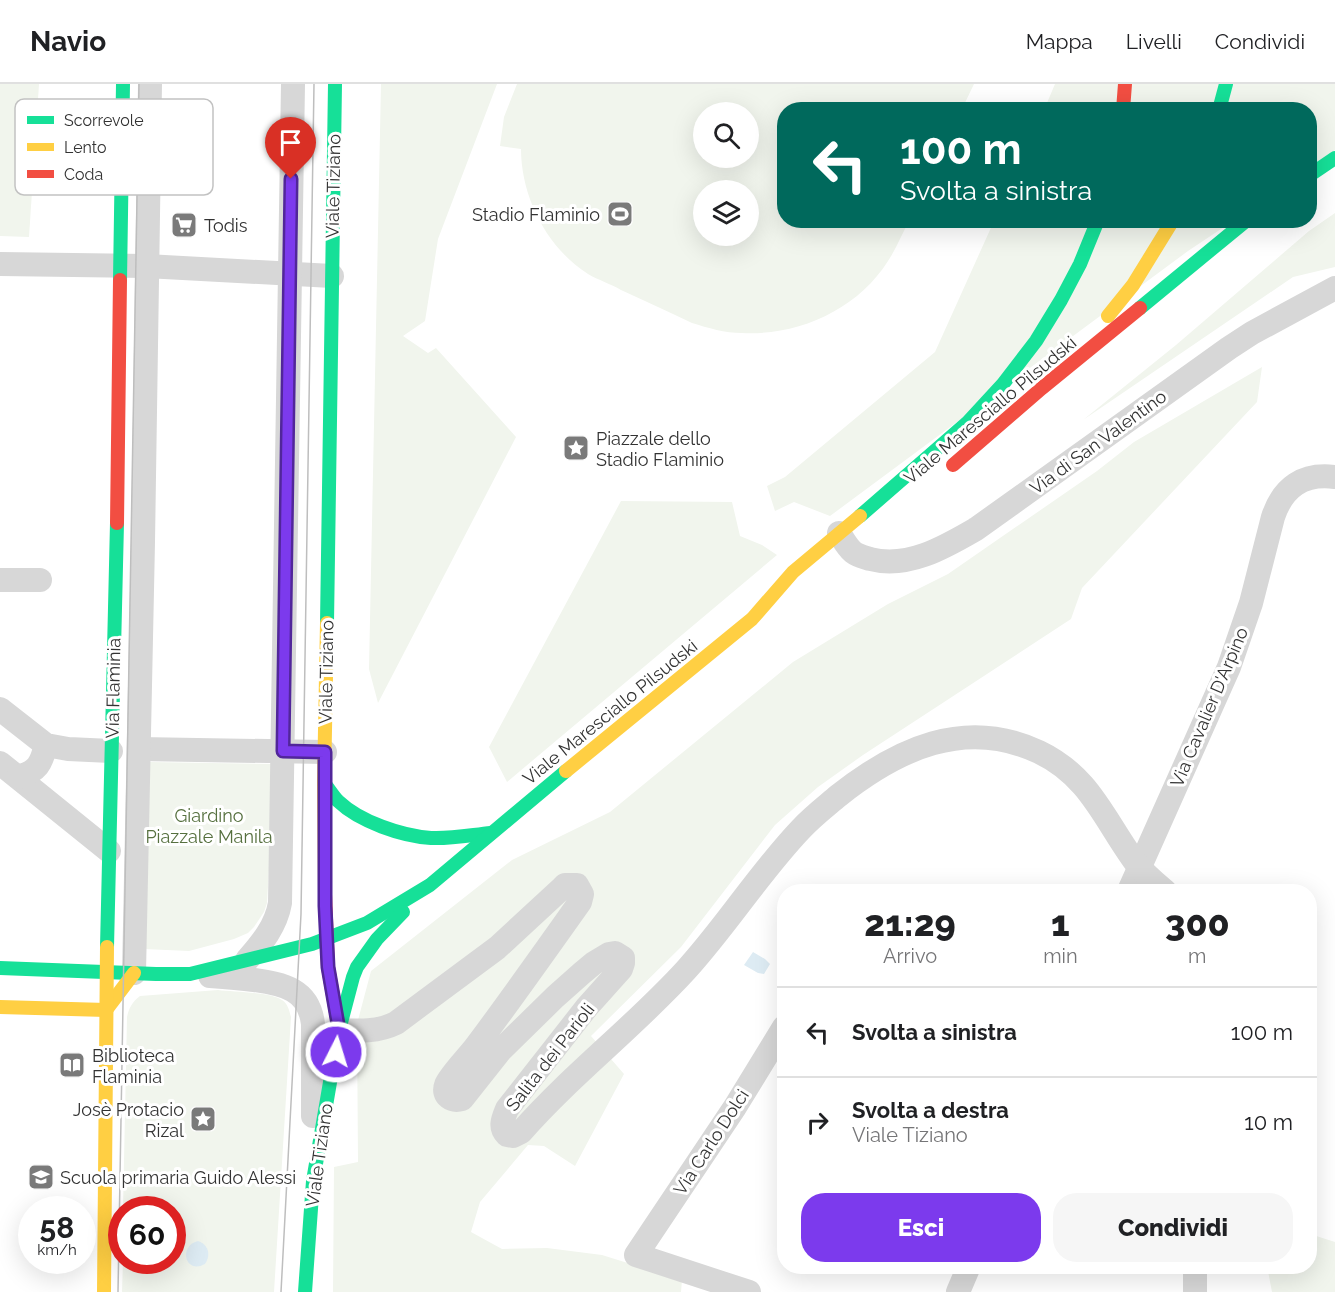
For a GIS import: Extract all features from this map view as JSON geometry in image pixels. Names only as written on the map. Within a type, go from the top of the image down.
[{"type":"main road","name":"Via Flaminia","points":[[123,84],[123,99]]},
{"type":"main road","name":"Viale Tiziano","points":[[305,1292],[313,1181],[339,1030],[328,967],[326,938],[324,783],[335,84]]},
{"type":"main road","points":[[1124,102],[1125,84]]},
{"type":"main road","points":[[1221,102],[1226,84]]},
{"type":"main road","points":[[1317,170],[1335,158]]},
{"type":"main road","name":"Via Flaminia","points":[[104,1292],[106,1010],[117,516],[121,195]]},
{"type":"main road","name":"Viale Maresciallo Pilsudski","points":[[429,885],[752,619],[794,572],[847,547],[867,510],[968,422],[1016,368],[1061,300],[1095,228]]},
{"type":"main road","points":[[1042,388],[1101,326],[1132,285],[1168,228]]},
{"type":"main road","name":"Viale Maresciallo Pilsudski","points":[[941,475],[1042,388],[1237,228]]},
{"type":"main road","name":"Viale Maresciallo Pilsudski","points":[[752,619],[790,597]]},
{"type":"main road","points":[[324,783],[339,802],[351,811],[398,832],[438,838],[491,833]]},
{"type":"main road","points":[[0,968],[190,974],[312,944],[367,923],[429,885]]},
{"type":"main road","points":[[339,1030],[353,977],[363,958],[377,939],[429,885]]},
{"type":"main road","points":[[0,1007],[106,1010],[134,973]]},
{"type":"street","name":"Via Flaminia","points":[[150,84],[150,99]]},
{"type":"street","points":[[247,960],[274,923],[280,903],[292,84]]},
{"type":"street","name":"Via Flaminia","points":[[134,973],[148,195]]},
{"type":"street","points":[[0,264],[146,266],[332,276]]},
{"type":"street","name":"Via di San Valentino","points":[[847,547],[858,555],[875,560],[894,561],[928,554],[963,536],[1229,348],[1335,288]]},
{"type":"street","name":"Via Cavalier D'Arpino","points":[[1132,884],[1229,667],[1251,603],[1278,503],[1286,491],[1296,484],[1314,477],[1335,477]]},
{"type":"street","points":[[0,580],[40,580]]},
{"type":"street","points":[[0,709],[46,745],[77,750],[111,751]]},
{"type":"street","name":"Salita dei Parioli","points":[[339,1030],[383,1029],[396,1023],[496,948],[565,885],[577,885],[582,894],[580,902],[467,1059],[449,1078],[445,1087],[447,1097],[457,1101],[462,1099],[500,1051],[555,997],[594,963],[609,954],[619,954],[623,958],[621,969],[587,1007],[507,1109],[501,1126],[507,1135],[513,1136],[521,1132],[564,1087],[661,996],[687,968],[790,841],[814,816],[850,786],[886,763],[914,749],[944,740],[981,738],[1006,741],[1036,751],[1060,764],[1076,777],[1091,796],[1139,867]]},
{"type":"street","points":[[9,770],[30,773],[40,764],[46,745]]},
{"type":"street","points":[[139,749],[325,752]]},
{"type":"street","points":[[9,770],[109,852]]},
{"type":"street","points":[[1139,867],[1158,884]]},
{"type":"street","points":[[190,974],[274,983],[297,993],[309,1007],[313,1024],[313,1181]]},
{"type":"street","name":"Via Carlo Dolci","points":[[749,1292],[636,1255],[735,1107],[777,1038]]},
{"type":"street","points":[[958,1292],[966,1274]]},
{"type":"street","points":[[1196,1274],[1196,1292]]},
{"type":"green space","points":[[0,84],[39,84],[38,99],[15,99],[15,195],[32,195],[29,237],[0,236]]},
{"type":"green space","points":[[381,84],[497,84],[438,239],[425,321],[403,336],[428,353],[436,348],[516,437],[378,703],[369,669]]},
{"type":"green space","name":"Stadio Flaminio","points":[[517,84],[974,84],[965,102],[777,102],[777,228],[905,228],[888,261],[860,293],[843,306],[824,316],[784,330],[742,333],[692,323],[588,274],[560,250],[539,220],[526,185],[521,149],[500,146],[504,117]]},
{"type":"green space","points":[[1055,84],[1335,84],[1335,150],[1317,162],[1317,102],[1047,102]]},
{"type":"green space","points":[[1335,213],[1335,267],[1293,277],[1083,420],[1176,345],[1309,231],[1317,228],[1317,225]]},
{"type":"green space","points":[[991,228],[1222,228],[1188,251],[830,516],[794,502],[775,511],[767,486],[785,477],[935,352]]},
{"type":"green space","points":[[1262,367],[1257,402],[1082,588],[1071,619],[818,787],[775,825],[681,947],[591,1036],[624,1074],[575,1166],[544,1146],[528,1145],[480,1202],[471,1232],[502,1249],[547,1248],[602,1255],[682,1280],[681,1292],[333,1292],[334,1167],[358,1162],[357,1024],[371,971],[512,860],[610,812],[793,662],[888,604],[948,574],[1097,471],[1134,442]]},
{"type":"green space","points":[[621,501],[732,502],[740,536],[762,545],[777,555],[507,782],[489,747]]},
{"type":"green space","name":"Giardino Piazzale Manila","points":[[149,762],[275,765],[267,903],[264,912],[248,933],[189,951],[144,949]]},
{"type":"green space","points":[[218,990],[277,997],[288,1007],[291,1017],[274,1292],[122,1292],[123,1274],[186,1274],[186,1196],[123,1196],[127,1017],[133,1003],[140,996]]},
{"type":"green space","points":[[1317,1236],[1335,1242],[1335,1292],[1272,1292],[1269,1274],[1317,1274]]},
{"type":"shaded area","points":[[753,952],[770,964],[764,974],[744,965]]},
{"type":"shaded area","points":[[198,1241],[207,1248],[205,1264],[193,1266],[189,1263],[186,1253],[192,1244]]},
{"type":"tram line","points":[[139,84],[139,99]]},
{"type":"tram line","points":[[281,1292],[301,914],[314,84]]},
{"type":"tram line","points":[[118,1292],[137,195]]},
{"type":"traffic: fast","points":[[123,84],[123,99]]},
{"type":"traffic: fast","points":[[327,623],[335,84]]},
{"type":"traffic: fast","points":[[1221,102],[1226,84]]},
{"type":"traffic: fast","points":[[1317,170],[1335,158]]},
{"type":"traffic: fast","points":[[120,280],[121,195]]},
{"type":"traffic: fast","points":[[860,516],[968,422],[1003,384],[1036,341],[1061,300],[1080,264],[1095,228]]},
{"type":"traffic: fast","points":[[1140,308],[1237,228]]},
{"type":"traffic: fast","points":[[107,947],[117,523]]},
{"type":"traffic: fast","points":[[0,968],[190,974],[312,944],[367,923],[430,885],[566,771]]},
{"type":"traffic: fast","points":[[324,783],[347,809],[395,831],[431,838],[491,833]]},
{"type":"traffic: fast","points":[[305,1292],[313,1181],[339,1030],[357,967],[377,939],[403,912]]},
{"type":"traffic: slow","points":[[1108,316],[1133,285],[1168,228]]},
{"type":"traffic: slow","points":[[566,771],[752,619],[793,572],[860,516]]},
{"type":"traffic: slow","points":[[325,894],[324,783],[327,623]]},
{"type":"traffic: slow","points":[[104,1292],[107,947]]},
{"type":"traffic: slow","points":[[0,1007],[106,1010],[134,973]]},
{"type":"traffic: jam","points":[[1124,102],[1125,84]]},
{"type":"traffic: jam","points":[[117,523],[120,280]]},
{"type":"traffic: jam","points":[[953,465],[1140,308]]},
{"type":"traffic: jam","points":[[325,894],[328,967],[339,1030]]},
{"type":"place","name":"Stadio Flaminio","points":[[620,214]]},
{"type":"place","name":"Todis","points":[[184,225]]},
{"type":"place","name":"Piazzale dello Stadio Flaminio","points":[[576,448]]},
{"type":"place","name":"Biblioteca Flaminia","points":[[72,1065]]},
{"type":"place","name":"Josè Protacio Rizal","points":[[203,1119]]},
{"type":"place","name":"Scuola primaria Guido Alessi","points":[[41,1177]]},
{"type":"route","points":[[291,179],[283,751],[325,752],[325,906],[328,967],[339,1030],[336,1052]]}]
